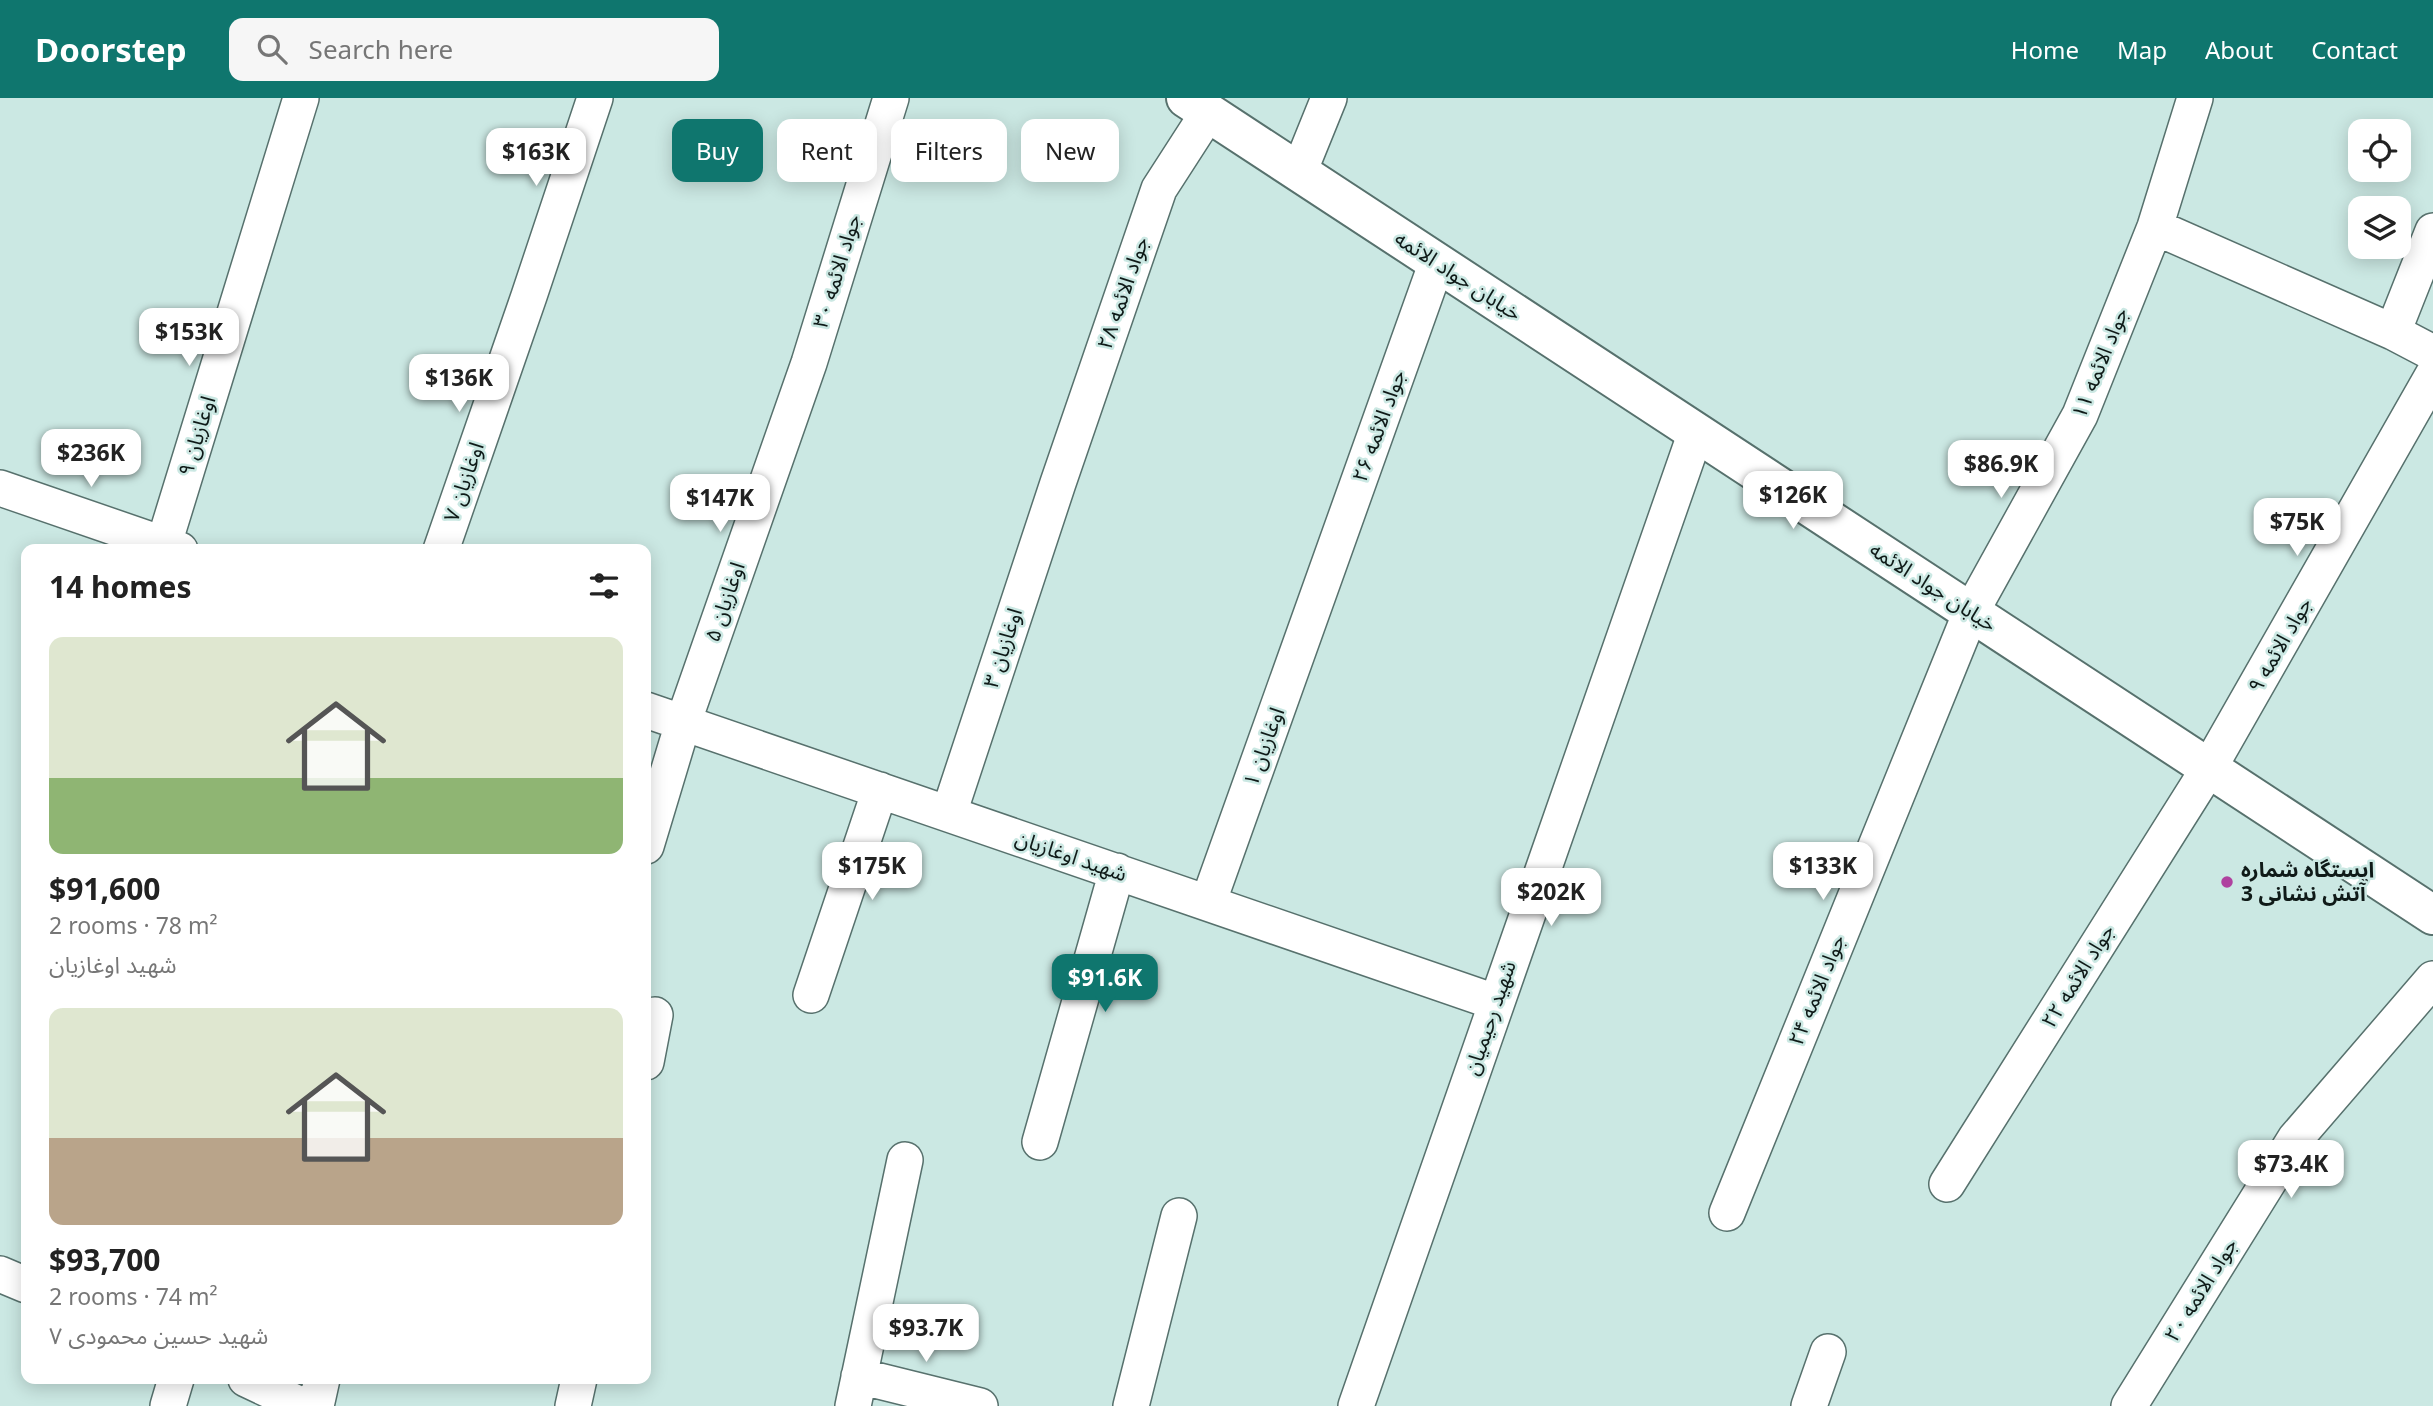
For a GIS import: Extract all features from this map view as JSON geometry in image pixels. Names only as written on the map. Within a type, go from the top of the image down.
[{"type":"street","name":"اوغازیان ۹","points":[[169,544],[301,98]]},
{"type":"street","name":"اوغازیان ۷","points":[[443,544],[595,98]]},
{"type":"street","name":"جواد الائمه ۳۰","points":[[808,363],[891,98]]},
{"type":"street","points":[[1299,172],[1329,98]]},
{"type":"street","name":"جواد الائمه ۱۱","points":[[1971,612],[2080,415],[2155,227],[2195,98]]},
{"type":"street","name":"خیابان جواد الائمه","points":[[1197,105],[2433,915]]},
{"type":"street","name":"جواد الائمه ۲۸","points":[[1058,483],[1159,189],[1197,105]]},
{"type":"street","points":[[2155,227],[2393,332],[2433,353]]},
{"type":"street","points":[[2393,332],[2433,231]]},
{"type":"street","name":"جواد الائمه ۲۶","points":[[1320,590],[1437,262]]},
{"type":"street","name":"اوغازیان ۵","points":[[651,829],[683,723],[808,363]]},
{"type":"street","name":"جواد الائمه ۹","points":[[2209,768],[2433,375]]},
{"type":"street","name":"شهید رحیمیان","points":[[1356,1406],[1696,432]]},
{"type":"street","name":"اوغازیان ۳","points":[[948,814],[1058,483]]},
{"type":"street","points":[[0,488],[157,544]]},
{"type":"street","name":"اوغازیان ۱","points":[[1208,903],[1320,590]]},
{"type":"street","name":"جواد الائمه ۲۴","points":[[1727,1213],[1971,612]]},
{"type":"street","name":"شهید اوغازیان","points":[[651,712],[1496,1002]]},
{"type":"street","name":"جواد الائمه ۲۲","points":[[1947,1184],[2209,768]]},
{"type":"street","points":[[811,995],[880,790]]},
{"type":"street","points":[[1040,1142],[1117,871]]},
{"type":"street","name":"جواد الائمه ۲۰","points":[[2129,1406],[2295,1139],[2433,979]]},
{"type":"street","points":[[651,1039],[656,1016]]},
{"type":"street","points":[[905,1160],[856,1391],[981,1406]]},
{"type":"street","points":[[1131,1406],[1179,1216]]},
{"type":"street","points":[[0,1274],[21,1283]]},
{"type":"street","points":[[1809,1406],[1828,1352]]},
{"type":"street","points":[[168,1406],[175,1384]]},
{"type":"street","points":[[257,1384],[303,1406]]},
{"type":"street","points":[[316,1406],[321,1384]]},
{"type":"street","points":[[573,1406],[578,1384]]},
{"type":"place","name":"ایستگاه شماره 3 آتش نشانی","points":[[2227,882]]}]
